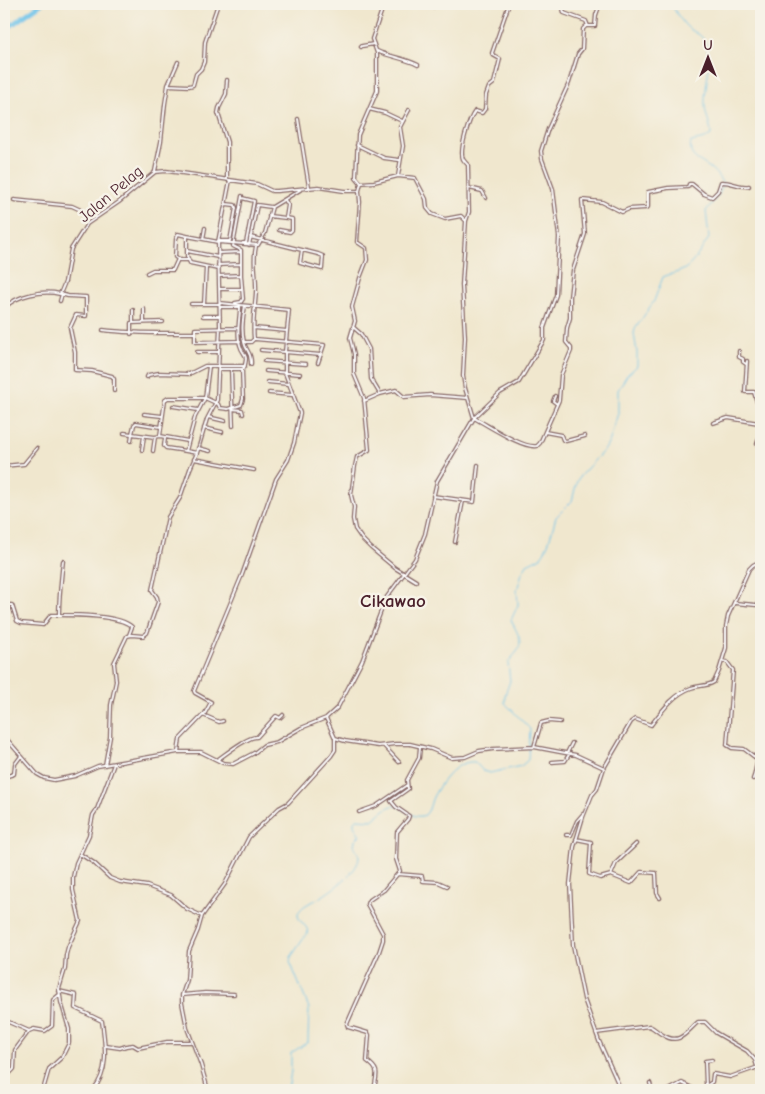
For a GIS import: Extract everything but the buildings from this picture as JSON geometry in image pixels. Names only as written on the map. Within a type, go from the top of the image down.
[{"type":"street","points":[[168,85],[193,85],[196,74],[202,67],[205,42],[218,4]]},
{"type":"street","points":[[361,183],[356,176],[357,145],[359,133],[377,91],[377,52],[372,40],[384,4]]},
{"type":"street","points":[[509,4],[492,53],[500,59],[495,80],[489,86],[485,109],[482,113],[474,111],[470,119],[462,153],[463,160],[468,164],[469,188],[469,212],[466,221],[462,285],[465,337],[463,376],[474,418],[532,447],[538,446],[545,432],[560,395],[562,375],[572,350],[566,342],[566,337],[570,318],[573,270],[585,234],[581,200],[602,202],[622,212],[629,209],[646,208],[649,192],[667,188],[688,187],[689,184],[692,184],[712,197],[718,191],[721,182],[728,182],[743,187],[749,186]]},
{"type":"street","points":[[562,4],[564,13],[586,21],[588,26]]},
{"type":"street","points":[[4,736],[41,776],[54,780],[68,778],[105,765],[178,752],[201,752],[226,764],[233,764],[254,753],[264,745],[277,742],[301,728],[326,718],[336,710],[362,661],[386,598],[415,559],[422,541],[437,481],[474,418],[500,394],[518,382],[544,340],[544,328],[556,294],[558,237],[553,189],[541,151],[548,129],[569,83],[578,54],[582,49],[583,29],[588,26],[595,26],[596,14],[600,4]]},
{"type":"street","points":[[361,47],[374,44]]},
{"type":"street","points":[[377,52],[418,64]]},
{"type":"street","points":[[155,172],[161,142],[168,85],[178,62]]},
{"type":"street","points":[[129,635],[145,636],[150,626],[158,602],[158,596],[152,590],[166,523],[180,500],[208,417],[218,397],[220,305],[218,242],[229,180],[227,142],[218,113],[226,94],[227,80]]},
{"type":"street","points":[[369,110],[385,113],[402,121]]},
{"type":"street","points":[[398,176],[399,160],[403,146],[400,133],[402,121],[409,110]]},
{"type":"street","points":[[298,120],[309,188]]},
{"type":"street","points":[[357,145],[384,158],[399,160]]},
{"type":"street","name":"Jalan Pelag","points":[[60,301],[71,249],[88,224],[155,172],[166,171],[257,184],[272,191],[309,188],[358,191]]},
{"type":"street","points":[[361,183],[398,176],[415,178],[422,195],[426,199],[427,208],[432,214],[445,219],[461,216],[466,221]]},
{"type":"street","points":[[361,183],[358,191],[360,202],[357,242],[366,247],[368,259],[360,278],[352,307],[355,321],[350,338],[354,354],[354,374],[362,391],[364,401],[368,450],[361,453],[356,459],[351,495],[354,507],[353,522],[359,536],[371,548],[416,581]]},
{"type":"street","points":[[469,188],[482,192],[486,198]]},
{"type":"street","points":[[248,245],[257,205],[272,207],[302,189]]},
{"type":"street","points":[[233,243],[246,243],[254,204],[253,200],[242,197],[233,243],[233,247],[240,249],[241,252],[242,289],[242,301],[233,304]]},
{"type":"street","points":[[14,200],[72,206],[96,218]]},
{"type":"street","points":[[285,200],[288,205],[286,218]]},
{"type":"street","points":[[218,242],[229,242],[231,238],[236,208],[234,205],[225,204]]},
{"type":"street","points":[[244,342],[253,340],[252,322],[256,286],[253,261],[256,246],[262,239],[272,207]]},
{"type":"street","points":[[269,216],[292,219],[292,230],[279,230]]},
{"type":"street","points":[[202,239],[205,228]]},
{"type":"street","points":[[178,259],[175,257],[176,235],[182,234],[218,242],[256,246]]},
{"type":"street","points":[[187,236],[188,260]]},
{"type":"street","points":[[250,237],[323,256],[322,269],[318,269],[316,273]]},
{"type":"street","points":[[302,250],[300,263],[318,269]]},
{"type":"street","points":[[187,251],[218,255],[241,252]]},
{"type":"street","points":[[178,259],[218,269]]},
{"type":"street","points":[[147,273],[152,270],[173,270],[178,259]]},
{"type":"street","points":[[218,265],[241,264]]},
{"type":"street","points":[[204,304],[206,267]]},
{"type":"street","points":[[219,276],[241,275]]},
{"type":"street","points":[[219,290],[242,289]]},
{"type":"street","points":[[4,308],[14,300],[42,292],[86,297],[86,316],[76,315],[70,328],[75,352],[75,370],[92,371],[112,376],[114,391]]},
{"type":"street","points":[[146,377],[154,374],[189,374],[202,366],[242,369],[245,366],[246,355],[240,346],[238,328],[240,307],[191,304]]},
{"type":"street","points":[[178,752],[180,739],[204,715],[211,702],[194,691],[242,574],[276,479],[288,460],[294,443],[300,413],[285,373],[289,310],[233,304],[220,305]]},
{"type":"street","points":[[246,305],[242,328],[251,364]]},
{"type":"street","points":[[144,309],[144,322]]},
{"type":"street","points":[[131,334],[133,310]]},
{"type":"street","points":[[203,316],[220,316]]},
{"type":"street","points":[[133,323],[163,322]]},
{"type":"street","points":[[353,326],[361,334],[369,349],[371,379],[380,394]]},
{"type":"street","points":[[238,328],[195,329],[195,342],[240,341]]},
{"type":"street","points":[[254,328],[287,331]]},
{"type":"street","points":[[103,330],[131,334],[195,333]]},
{"type":"street","points":[[255,339],[324,345],[318,364]]},
{"type":"street","points":[[261,350],[321,355]]},
{"type":"street","points":[[739,351],[739,357],[743,359],[743,362],[747,363],[745,392],[754,392],[761,415],[759,423],[760,434],[757,444]]},
{"type":"street","points":[[197,352],[219,352]]},
{"type":"street","points":[[264,361],[306,364]]},
{"type":"street","points":[[186,451],[198,410],[205,398],[209,366]]},
{"type":"street","points":[[218,368],[245,366]]},
{"type":"street","points":[[231,369],[233,426]]},
{"type":"street","points":[[232,408],[243,403],[242,369]]},
{"type":"street","points":[[266,372],[300,374]]},
{"type":"street","points":[[4,377],[4,389]]},
{"type":"street","points":[[267,382],[289,384]]},
{"type":"street","points":[[364,401],[396,390],[404,397],[430,395],[468,398]]},
{"type":"street","points":[[269,393],[292,395]]},
{"type":"street","points":[[555,396],[553,401],[557,404]]},
{"type":"street","points":[[160,436],[164,401],[168,398],[205,398],[218,404],[221,409],[232,408],[242,410],[243,414]]},
{"type":"street","points":[[173,406],[198,410]]},
{"type":"street","points":[[144,414],[162,416]]},
{"type":"street","points":[[208,417],[225,421]]},
{"type":"street","points":[[713,423],[728,418],[759,423]]},
{"type":"street","points":[[131,441],[135,424],[160,427]]},
{"type":"street","points":[[204,428],[222,432]]},
{"type":"street","points":[[545,432],[561,434],[563,440],[566,441],[585,436]]},
{"type":"street","points":[[124,433],[188,441]]},
{"type":"street","points":[[142,450],[144,436]]},
{"type":"street","points":[[153,451],[155,437]]},
{"type":"street","points":[[165,438],[165,448],[197,453]]},
{"type":"street","points":[[4,466],[24,464],[37,448]]},
{"type":"street","points":[[198,448],[210,450]]},
{"type":"street","points":[[194,459],[254,470]]},
{"type":"street","points":[[433,496],[474,502],[478,464]]},
{"type":"street","points":[[455,542],[463,501]]},
{"type":"street","points":[[59,615],[62,561]]},
{"type":"street","points":[[621,1090],[596,1033],[584,999],[573,945],[570,884],[576,839],[592,794],[597,789],[604,768],[632,721],[638,720],[649,726],[678,694],[691,688],[704,687],[714,682],[726,648],[726,626],[749,570],[753,565],[761,561]]},
{"type":"street","points":[[735,603],[756,605]]},
{"type":"street","points":[[4,605],[12,605],[17,621],[21,623],[42,625],[50,615],[89,615],[118,620],[132,625],[129,635],[126,637],[114,663],[116,681],[111,705],[110,736],[105,765]]},
{"type":"street","points":[[722,661],[728,662],[733,670],[727,745],[728,747],[744,749],[761,762]]},
{"type":"street","points":[[204,715],[219,722],[222,721]]},
{"type":"street","points":[[217,760],[233,748],[253,737],[256,738],[276,715],[280,718],[283,715]]},
{"type":"street","points":[[208,1090],[202,1065],[185,1021],[182,1003],[182,995],[187,980],[189,951],[197,934],[202,916],[225,884],[249,837],[273,813],[288,803],[335,750],[335,738],[326,718]]},
{"type":"street","points":[[534,747],[541,723],[549,721],[560,722]]},
{"type":"street","points":[[335,738],[354,743],[384,746],[403,743],[431,749],[452,758],[465,757],[478,751],[534,747],[568,753],[587,759],[604,768]]},
{"type":"street","points":[[552,762],[565,761],[572,743]]},
{"type":"street","points":[[384,746],[399,762]]},
{"type":"street","points":[[374,1090],[377,1073],[375,1066],[367,1061],[369,1035],[368,1033],[348,1027],[347,1024],[383,940],[383,934],[367,904],[400,871],[396,859],[397,832],[409,816],[396,807],[392,800],[407,791],[407,780],[418,758],[420,746]]},
{"type":"street","points":[[4,777],[10,777],[14,774],[15,766],[21,756]]},
{"type":"street","points":[[753,779],[755,775],[754,768],[758,760]]},
{"type":"street","points":[[42,1090],[49,1069],[62,1057],[69,1043],[69,1030],[59,991],[66,966],[68,947],[80,923],[73,882],[76,863],[89,836],[93,815],[114,764]]},
{"type":"street","points":[[360,812],[376,806],[407,785]]},
{"type":"street","points":[[566,835],[572,835],[577,821],[585,812]]},
{"type":"street","points":[[576,839],[591,842],[589,874],[600,878],[611,875],[631,883],[640,872],[656,872],[657,893],[660,898]]},
{"type":"street","points":[[611,875],[616,864],[636,844]]},
{"type":"street","points":[[80,854],[110,878],[120,882],[147,886],[170,895],[186,909],[202,916]]},
{"type":"street","points":[[398,874],[422,876],[423,881],[438,882],[447,886]]},
{"type":"street","points":[[59,991],[76,995],[74,1008],[102,1020],[106,1046],[104,1069],[93,1090]]},
{"type":"street","points":[[182,995],[234,994]]},
{"type":"street","points":[[4,1079],[14,1069],[15,1050],[29,1031],[34,1029],[45,1031],[52,1026],[53,1000],[59,995]]},
{"type":"street","points":[[4,1020],[29,1031]]},
{"type":"street","points":[[596,1033],[649,1026],[664,1036],[676,1038],[684,1037],[698,1022],[705,1022],[716,1032],[747,1051],[754,1060],[761,1079]]},
{"type":"street","points":[[106,1046],[120,1048],[133,1046],[138,1048],[167,1042],[192,1042]]},
{"type":"street","points":[[710,1090],[707,1087],[705,1062],[712,1060]]},
{"type":"street","points":[[700,1090],[712,1082],[713,1074],[730,1077],[761,1066]]},
{"type":"street","points":[[650,1083],[652,1090]]},
{"type":"street","points":[[669,1090],[682,1083],[696,1090]]},
{"type":"waterway","points":[[4,34],[10,26],[41,4]]},
{"type":"waterway","points":[[288,1090],[291,1053],[308,1042],[309,1008],[290,962],[291,957],[308,932],[299,919],[298,913],[304,906],[336,887],[355,868],[359,856],[354,845],[355,840],[360,835],[354,826],[354,821],[357,819],[372,820],[392,806],[399,807],[415,816],[425,815],[440,785],[455,768],[468,762],[475,762],[483,771],[490,773],[521,766],[528,760],[530,729],[505,703],[505,695],[510,681],[508,663],[520,645],[519,636],[511,620],[518,605],[517,590],[522,573],[527,564],[541,557],[544,553],[556,517],[572,501],[577,481],[606,448],[618,413],[618,390],[627,375],[637,366],[635,329],[654,301],[663,277],[687,267],[709,238],[706,211],[719,194],[723,184],[710,168],[694,157],[690,147],[691,142],[705,139],[711,135],[705,105],[709,64],[707,48],[703,38],[686,26],[671,4]]},
{"type":"district","name":"Cikawao","points":[[393,601]]}]
